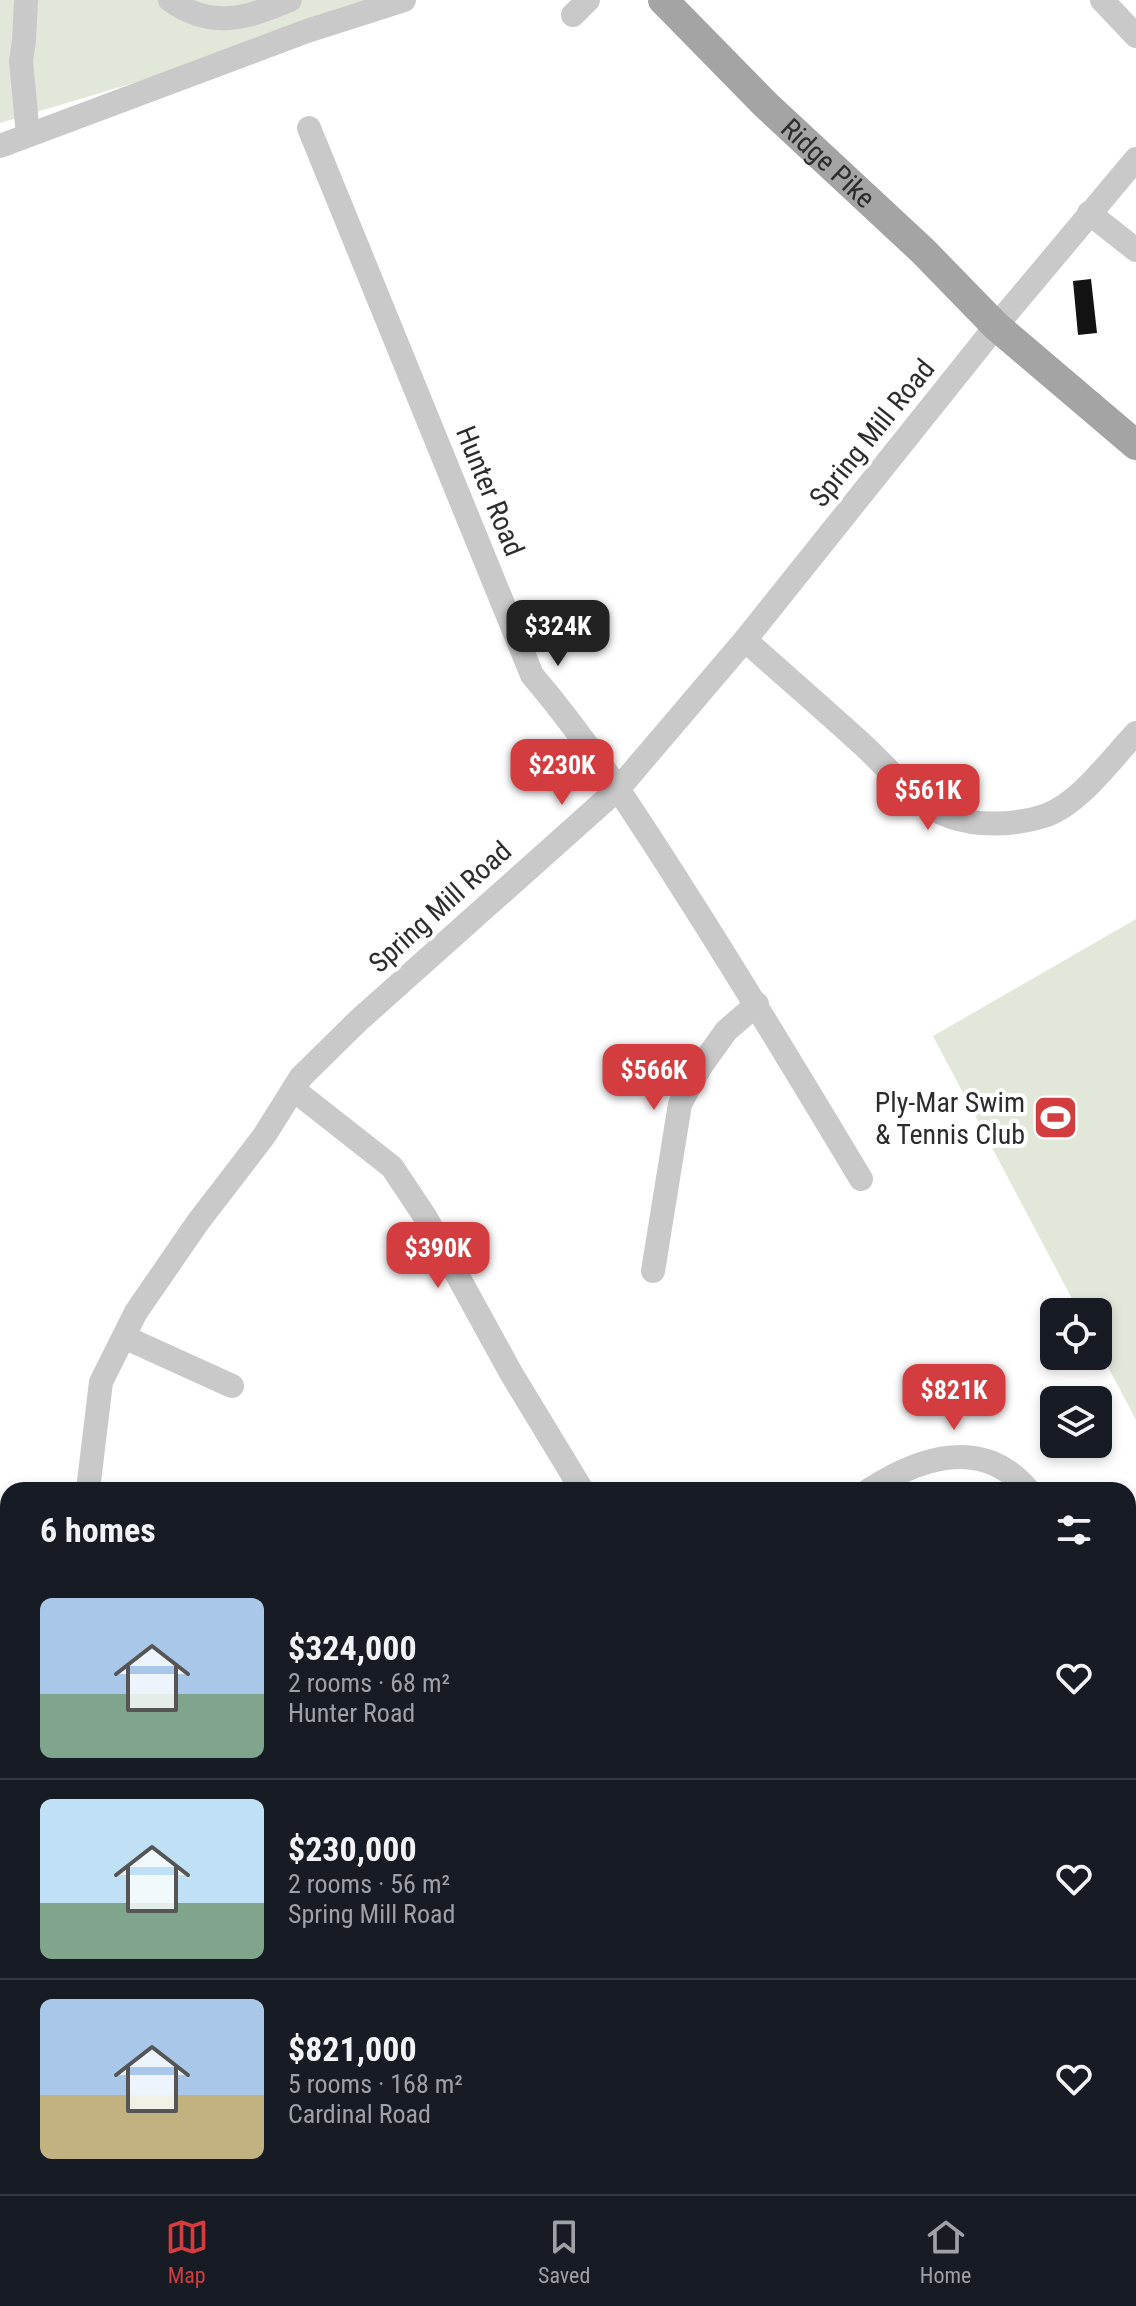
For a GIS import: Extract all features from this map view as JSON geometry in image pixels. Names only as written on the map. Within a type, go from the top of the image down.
[{"type":"main road","name":"Ridge Pike","points":[[663,0],[766,105],[923,251],[996,326],[1136,445]]},
{"type":"street","points":[[26,0],[21,61],[28,135]]},
{"type":"street","points":[[170,0],[203,16],[227,19],[252,16],[279,2],[307,31]]},
{"type":"street","points":[[0,146],[307,31],[404,0]]},
{"type":"street","points":[[1102,0],[1136,36]]},
{"type":"street","name":"Hunter Road","points":[[309,128],[532,675],[569,718],[619,788],[757,1004],[861,1179]]},
{"type":"street","name":"Spring Mill Road","points":[[89,1482],[101,1382],[136,1312],[198,1222],[264,1136],[301,1077],[359,1020],[619,788],[745,640],[996,326],[1136,159]]},
{"type":"street","points":[[1089,213],[1136,250]]},
{"type":"street","points":[[745,640],[865,747],[910,793],[950,817],[982,824],[1048,814],[1076,797],[1136,733]]},
{"type":"street","points":[[653,1271],[680,1104],[701,1066],[726,1031],[757,1004]]},
{"type":"street","points":[[294,1090],[392,1167],[426,1218],[511,1373],[577,1482]]},
{"type":"street","points":[[124,1337],[232,1386]]},
{"type":"street","points":[[882,1482],[922,1463],[951,1456],[979,1457],[1021,1482]]},
{"type":"shaded area","points":[[0,0],[404,0],[0,123]]},
{"type":"shaded area","name":"Ply-Mar Swim & Tennis Club","points":[[1136,919],[1136,1420],[1110,1370],[1112,1298],[1072,1298],[933,1036]]},
{"type":"building","points":[[1091,279],[1097,333],[1078,335],[1073,281]]},
{"type":"place","name":"Ply-Mar Swim & Tennis Club","points":[[1056,1118]]}]
